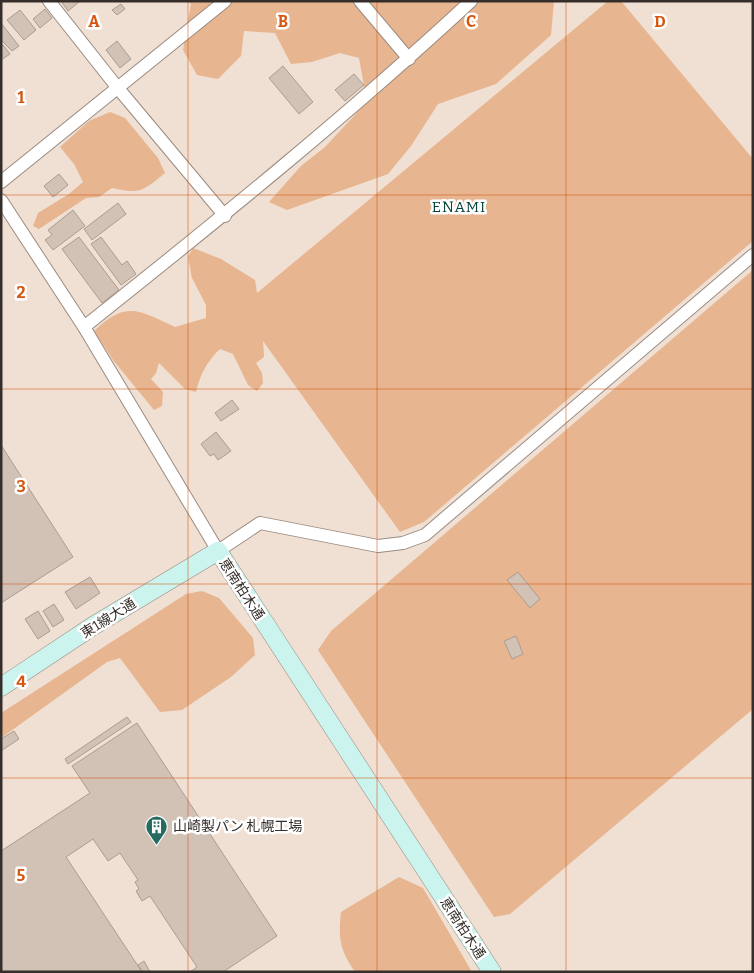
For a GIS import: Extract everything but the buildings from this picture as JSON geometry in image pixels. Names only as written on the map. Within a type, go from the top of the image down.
[{"type":"street","points":[[49,1],[117,87],[225,216]]},
{"type":"street","points":[[1,182],[224,1]]},
{"type":"street","points":[[360,1],[408,60]]},
{"type":"street","points":[[84,327],[225,216],[408,60],[471,1]]},
{"type":"street","name":"恵南柏木通","points":[[1,200],[84,327],[218,551],[492,972]]},
{"type":"street","points":[[218,551],[260,523],[378,546],[402,543],[425,535],[753,255]]},
{"type":"street","name":"東1線大通","points":[[1,687],[94,626],[218,551]]},
{"type":"shaded area","points":[[188,1],[554,1],[551,35],[496,84],[438,104],[411,146],[388,174],[287,210],[269,202],[301,166],[325,147],[367,102],[359,58],[340,53],[312,62],[291,64],[275,33],[244,31],[241,56],[218,79],[197,75],[183,50],[191,4]]},
{"type":"shaded area","points":[[608,1],[621,1],[753,159],[753,241],[424,522],[400,532],[263,341],[264,357],[256,363],[262,373],[263,383],[257,391],[248,385],[233,354],[220,349],[211,358],[196,392],[185,389],[159,363],[156,373],[151,379],[163,392],[162,406],[154,410],[113,360],[94,331],[115,315],[133,311],[152,316],[175,327],[206,318],[206,305],[192,278],[188,257],[193,248],[221,259],[255,280],[257,293]]},
{"type":"shaded area","points":[[110,112],[125,118],[158,158],[165,173],[146,188],[129,191],[112,188],[99,197],[86,198],[39,229],[33,226],[38,213],[69,194],[83,182],[74,164],[60,147],[89,121]]},
{"type":"shaded area","points":[[753,270],[753,709],[510,914],[494,917],[318,650],[331,631]]},
{"type":"shaded area","points":[[202,591],[219,598],[253,638],[255,655],[231,677],[182,710],[160,712],[120,658],[107,662],[1,738],[1,713],[186,594]]},
{"type":"shaded area","points":[[399,877],[423,888],[472,972],[355,972],[341,944],[341,912]]},
{"type":"place","name":"山崎製パン 札幌工場","points":[[157,845]]},
{"type":"district","name":"ENAMI","points":[[459,207]]}]
